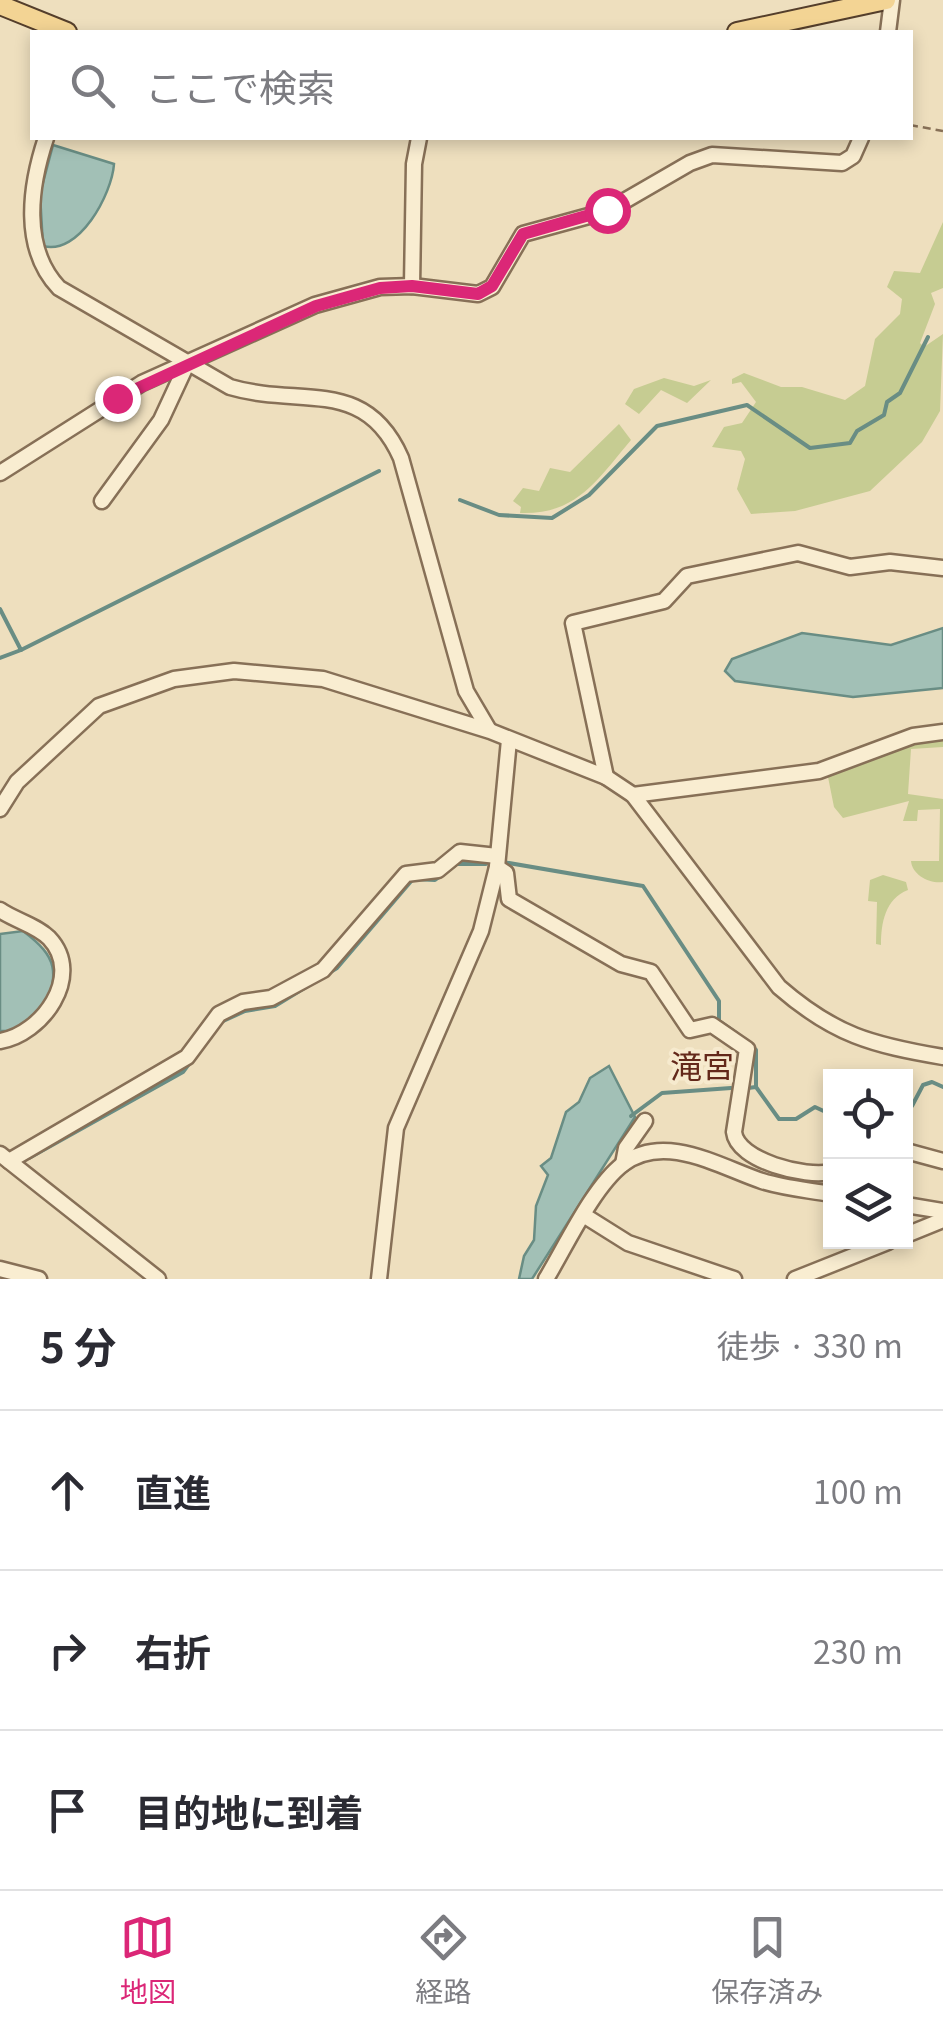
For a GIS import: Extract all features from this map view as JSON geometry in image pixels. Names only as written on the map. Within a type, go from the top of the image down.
[{"type":"main road","points":[[746,30],[889,0]]},
{"type":"main road","points":[[0,5],[62,30]]},
{"type":"street","points":[[888,30],[889,0]]},
{"type":"street","points":[[46,140],[33,203],[34,237],[42,267],[71,296],[187,364],[247,392],[351,403],[385,427],[401,458],[471,706],[490,731]]},
{"type":"street","points":[[412,286],[414,164],[419,140]]},
{"type":"street","points":[[0,473],[142,383],[316,306],[380,288],[412,286],[478,294],[492,286],[523,234],[607,210],[690,163],[712,155],[842,163],[853,156],[861,140]]},
{"type":"street","points":[[102,502],[161,420],[187,364]]},
{"type":"street","points":[[606,778],[572,622],[664,601],[687,576],[798,553],[850,567],[890,562],[943,568]]},
{"type":"street","points":[[0,810],[16,782],[98,706],[174,679],[234,671],[301,675],[490,731],[606,778],[632,795],[779,988],[803,1009],[856,1040],[943,1057]]},
{"type":"street","points":[[632,795],[819,770],[914,736],[943,732]]},
{"type":"street","points":[[379,1279],[396,1128],[482,931],[497,862],[509,740]]},
{"type":"street","points":[[158,1279],[5,1157],[187,1056],[219,1014],[243,1002],[270,998],[324,970],[406,874],[438,870],[460,852],[497,862],[506,873],[508,898],[621,964],[651,972],[690,1030],[712,1025],[747,1049],[735,1144],[746,1155],[812,1174],[823,1173]]},
{"type":"street","points":[[0,910],[48,938],[58,954],[60,980],[55,1002],[41,1020],[21,1035],[0,1041]]},
{"type":"street","points":[[623,1164],[626,1148],[645,1121]]},
{"type":"street","points":[[546,1279],[600,1189],[623,1164],[668,1151],[763,1181],[823,1193]]},
{"type":"street","points":[[913,1152],[943,1160]]},
{"type":"street","points":[[913,1206],[943,1211]]},
{"type":"street","points":[[585,1216],[628,1243],[734,1279]]},
{"type":"street","points":[[913,1232],[943,1220]]},
{"type":"street","points":[[800,1278],[871,1249]]},
{"type":"street","points":[[0,1269],[39,1279]]},
{"type":"path","points":[[913,126],[943,131]]},
{"type":"green space","points":[[943,222],[943,288],[931,293],[935,304],[920,343],[924,347],[943,334],[940,411],[922,442],[870,491],[795,511],[751,514],[737,489],[745,459],[741,451],[712,447],[724,427],[742,423],[756,402],[741,382],[732,384],[732,379],[744,373],[781,387],[802,387],[845,400],[865,386],[875,339],[900,314],[902,299],[887,287],[894,271],[920,273]]},
{"type":"green space","points":[[664,378],[694,386],[711,380],[687,403],[661,390],[639,414],[625,404],[634,389]]},
{"type":"green space","points":[[619,424],[631,440],[584,492],[557,508],[520,513],[521,507],[513,501],[523,488],[539,491],[550,468],[570,472]]},
{"type":"green space","points":[[943,739],[943,747],[911,749],[908,794],[943,799],[943,882],[938,882],[918,874],[911,861],[939,861],[940,809],[918,810],[917,821],[903,821],[909,801],[843,818],[834,807],[828,777],[912,742]]},
{"type":"green space","points":[[883,875],[906,882],[908,890],[894,899],[886,913],[881,945],[876,944],[877,902],[868,901],[870,880]]},
{"type":"water","points":[[53,145],[114,164],[107,191],[91,220],[69,242],[56,247],[43,246],[40,194]]},
{"type":"water","points":[[943,628],[943,688],[853,697],[735,681],[725,671],[732,659],[802,633],[891,645]]},
{"type":"water","points":[[23,931],[49,958],[52,986],[45,1012],[14,1031],[0,1031],[0,934]]},
{"type":"water","points":[[609,1066],[635,1117],[532,1279],[519,1279],[524,1256],[534,1240],[536,1206],[548,1175],[541,1166],[551,1158],[566,1112],[579,1102],[590,1078]]},
{"type":"waterway","points":[[460,500],[499,515],[552,518],[589,495],[657,426],[747,405],[810,448],[850,443],[857,431],[884,415],[887,402],[900,393],[928,337]]},
{"type":"waterway","points":[[0,609],[21,650],[379,471]]},
{"type":"waterway","points":[[0,658],[21,650]]},
{"type":"waterway","points":[[503,862],[643,886],[719,1001],[719,1021],[736,1033]]},
{"type":"waterway","points":[[221,1022],[245,1011],[275,1006],[337,968],[413,879],[435,880],[457,864],[486,864]]},
{"type":"waterway","points":[[751,1045],[756,1050],[756,1087]]},
{"type":"waterway","points":[[29,1158],[183,1072],[200,1049]]},
{"type":"waterway","points":[[913,1104],[923,1085],[932,1082],[943,1087]]},
{"type":"waterway","points":[[748,1088],[756,1087],[779,1119],[796,1119],[815,1107],[823,1111]]},
{"type":"waterway","points":[[631,1116],[662,1093],[731,1088]]},
{"type":"district","name":"滝宮","points":[[702,1064]]},
{"type":"route","points":[[117,398],[142,383],[316,306],[380,288],[412,286],[478,294],[492,286],[502,272],[510,248],[523,234],[566,218],[607,210]]}]
